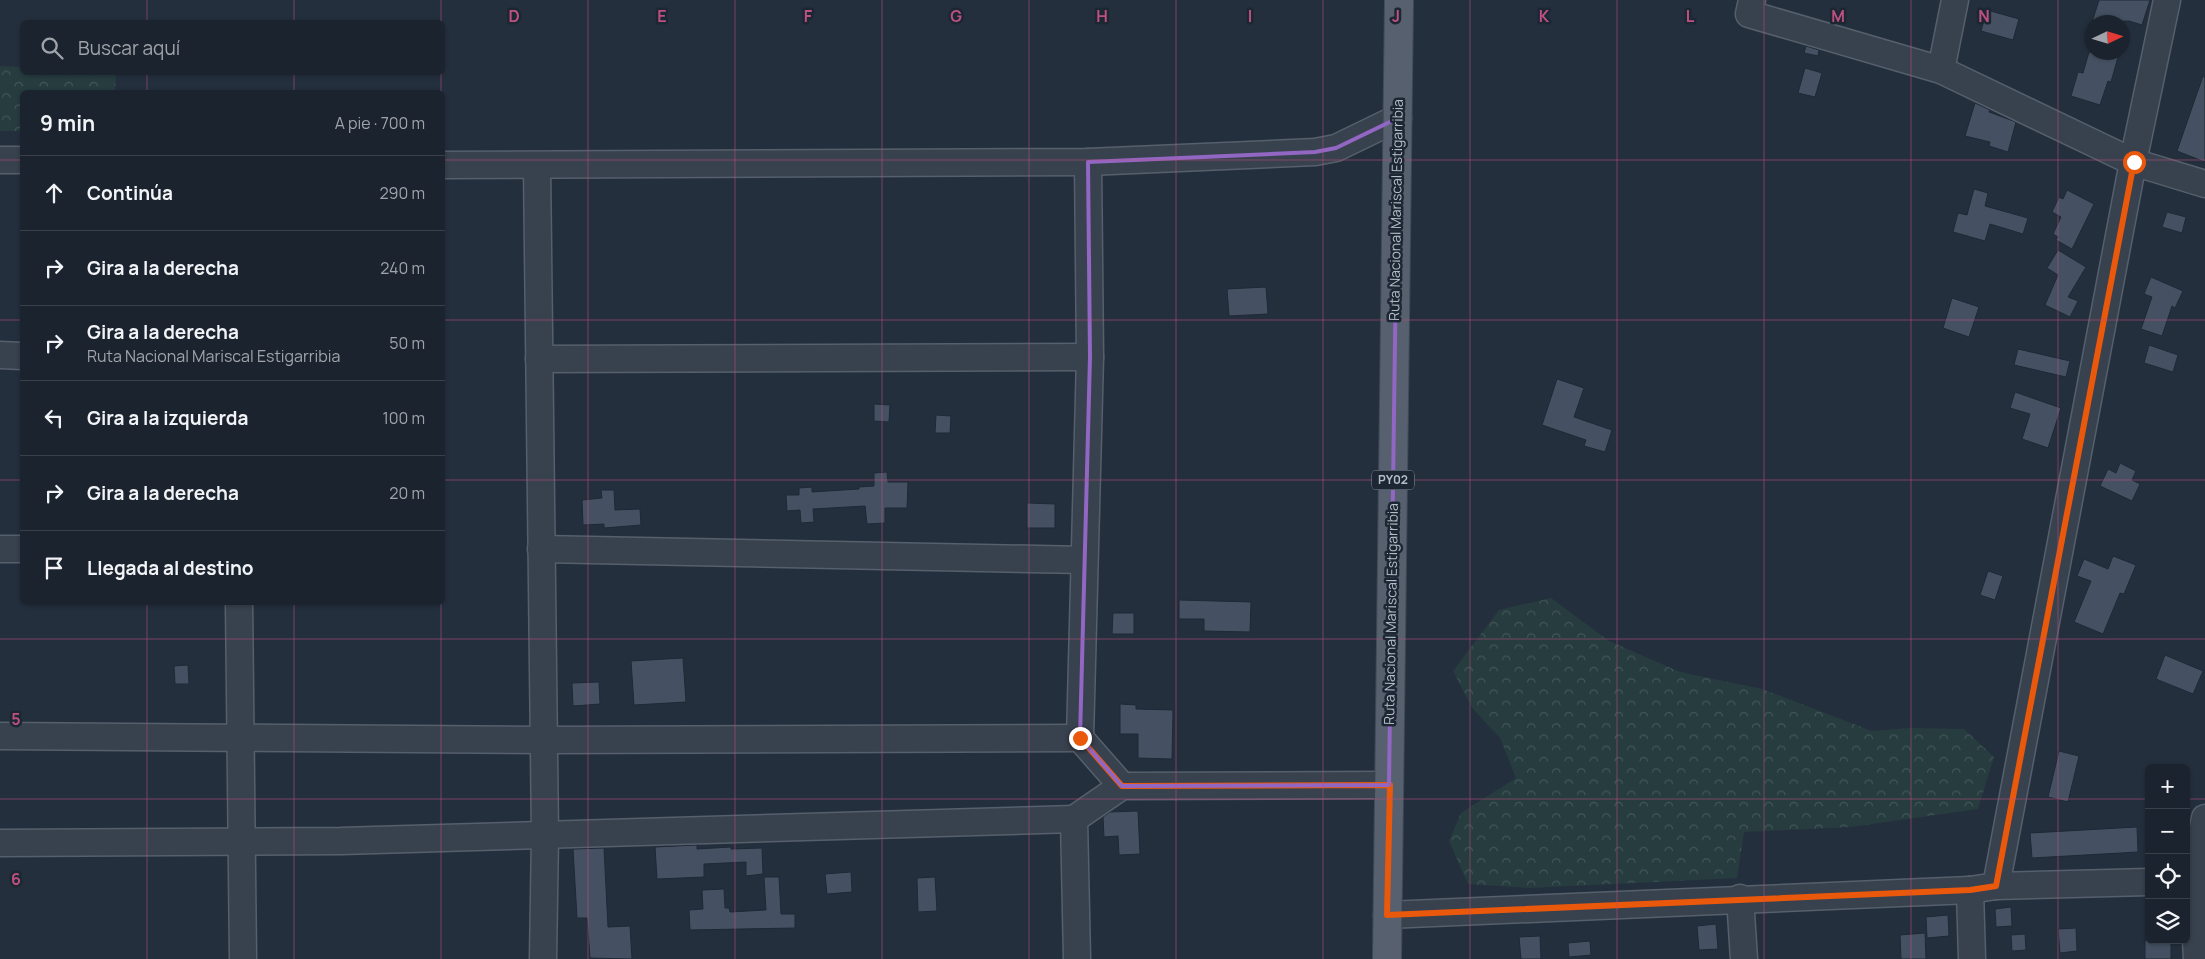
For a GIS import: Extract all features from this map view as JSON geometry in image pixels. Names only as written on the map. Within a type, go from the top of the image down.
[{"type":"main road","name":"Ruta Nacional Mariscal Estigarribia","points":[[1387,959],[1399,0]]},
{"type":"street","points":[[1752,0],[1749,14],[1941,70],[2134,162],[2205,184]]},
{"type":"street","points":[[1941,70],[1955,0]]},
{"type":"street","points":[[1972,959],[1983,888],[2167,0]]},
{"type":"street","points":[[445,165],[1088,162],[1315,152],[1336,148],[1398,118]]},
{"type":"street","points":[[0,160],[20,160]]},
{"type":"street","points":[[1088,162],[1090,357],[1080,738],[1122,786]]},
{"type":"street","points":[[536,166],[545,835],[543,959]]},
{"type":"street","points":[[0,356],[20,356]]},
{"type":"street","points":[[539,359],[1090,357]]},
{"type":"street","points":[[0,549],[20,549]]},
{"type":"street","points":[[541,549],[1084,560]]},
{"type":"street","points":[[239,605],[243,959]]},
{"type":"street","points":[[0,736],[544,740],[1080,738]]},
{"type":"street","points":[[0,843],[341,841],[1074,819],[1122,786],[1390,785]]},
{"type":"street","points":[[2190,877],[2205,818]]},
{"type":"street","points":[[1074,819],[1077,959]]},
{"type":"street","points":[[1387,915],[1740,898],[2145,882]]},
{"type":"street","points":[[2190,891],[2197,959]]},
{"type":"street","points":[[1740,898],[1744,959]]},
{"type":"highlighted area","points":[[1398,118],[1389,785],[1122,786],[1080,738],[1090,357],[1088,162],[1315,152],[1336,148]]},
{"type":"green space","points":[[0,66],[20,67],[20,75],[116,75],[115,90],[20,90],[20,131],[0,131]]},
{"type":"green space","points":[[1551,598],[1609,641],[1680,672],[1762,689],[1872,731],[1911,728],[1964,729],[1994,757],[1978,809],[1851,827],[1744,832],[1737,878],[1530,888],[1468,884],[1449,841],[1461,813],[1516,778],[1500,738],[1473,709],[1453,671],[1499,610]]},
{"type":"building","points":[[2099,0],[2150,0],[2142,25],[2130,21],[2130,15],[2094,15]]},
{"type":"building","points":[[1987,10],[2019,19],[2013,40],[1981,31]]},
{"type":"building","points":[[1806,46],[1819,50],[1818,56],[1804,53]]},
{"type":"building","points":[[2087,60],[2117,60],[2111,82],[2108,81],[2100,105],[2071,96],[2078,72],[2083,73]]},
{"type":"building","points":[[1805,68],[1822,73],[1815,97],[1798,93]]},
{"type":"building","points":[[2203,76],[2205,77],[2205,162],[2177,151]]},
{"type":"building","points":[[1975,103],[1990,110],[1989,112],[2016,122],[2008,152],[1989,146],[1990,142],[1965,136]]},
{"type":"building","points":[[1974,189],[1988,193],[1985,206],[2028,218],[2023,234],[1990,224],[1985,241],[1953,232],[1958,213],[1967,215]]},
{"type":"building","points":[[2067,190],[2094,204],[2072,249],[2056,240],[2058,237],[2053,234],[2061,217],[2052,212],[2059,197],[2063,199]]},
{"type":"building","points":[[2167,212],[2186,217],[2182,233],[2162,227]]},
{"type":"building","points":[[2058,250],[2086,267],[2068,297],[2078,301],[2070,317],[2045,305],[2058,275],[2047,268]]},
{"type":"building","points":[[2151,277],[2183,291],[2175,308],[2172,306],[2162,336],[2141,329],[2152,297],[2144,294]]},
{"type":"building","points":[[1266,287],[1268,314],[1229,316],[1227,289]]},
{"type":"building","points":[[1952,298],[1979,307],[1969,337],[1943,328]]},
{"type":"building","points":[[2149,345],[2178,355],[2173,372],[2144,363]]},
{"type":"building","points":[[2018,349],[2070,361],[2066,377],[2014,365]]},
{"type":"building","points":[[1557,379],[1584,388],[1574,417],[1612,430],[1605,452],[1584,446],[1586,440],[1542,425]]},
{"type":"building","points":[[2015,392],[2061,408],[2048,448],[2022,439],[2030,414],[2010,408]]},
{"type":"building","points":[[874,404],[890,405],[889,422],[874,421]]},
{"type":"building","points":[[936,415],[951,416],[950,433],[935,433]]},
{"type":"building","points":[[2120,463],[2136,471],[2132,480],[2140,484],[2132,501],[2100,486],[2108,469],[2116,473]]},
{"type":"building","points":[[887,472],[888,482],[908,482],[907,508],[885,508],[885,523],[867,524],[865,506],[813,509],[814,522],[801,523],[800,510],[787,511],[786,495],[799,495],[799,488],[812,487],[812,492],[859,489],[859,487],[874,486],[874,473]]},
{"type":"building","points":[[601,490],[614,490],[615,510],[640,509],[641,525],[604,528],[604,524],[583,525],[582,500],[602,498]]},
{"type":"building","points":[[1027,503],[1055,504],[1055,528],[1027,528]]},
{"type":"building","points":[[2113,556],[2136,565],[2124,594],[2120,593],[2103,634],[2074,622],[2091,581],[2077,576],[2084,559],[2108,569]]},
{"type":"building","points":[[1988,571],[2003,576],[1995,600],[1980,595]]},
{"type":"building","points":[[1179,600],[1251,602],[1250,632],[1204,631],[1204,619],[1179,619]]},
{"type":"building","points":[[1113,613],[1134,613],[1134,634],[1112,634]]},
{"type":"building","points":[[2165,655],[2203,671],[2193,694],[2156,679]]},
{"type":"building","points":[[683,658],[686,702],[634,705],[631,661]]},
{"type":"building","points":[[188,665],[189,684],[175,684],[174,666]]},
{"type":"building","points":[[599,682],[600,704],[573,706],[572,683]]},
{"type":"building","points":[[1120,704],[1136,705],[1136,709],[1173,710],[1172,759],[1138,758],[1138,734],[1120,734]]},
{"type":"building","points":[[2059,751],[2079,756],[2068,802],[2048,797]]},
{"type":"building","points":[[1138,811],[1140,854],[1119,855],[1118,836],[1104,837],[1103,817],[1110,812]]},
{"type":"building","points":[[2137,827],[2138,852],[2032,858],[2030,833]]},
{"type":"building","points":[[697,845],[697,849],[762,848],[763,874],[746,876],[746,862],[704,864],[704,877],[657,879],[655,847]]},
{"type":"building","points":[[604,848],[608,927],[630,926],[632,959],[590,958],[587,918],[577,918],[573,849]]},
{"type":"building","points":[[851,872],[852,892],[827,894],[825,874]]},
{"type":"building","points":[[764,877],[779,877],[781,914],[795,914],[795,928],[690,930],[689,910],[703,909],[702,890],[724,889],[725,908],[729,908],[730,912],[766,910]]},
{"type":"building","points":[[935,877],[937,911],[918,912],[917,878]]},
{"type":"building","points":[[2011,907],[2012,926],[1996,927],[1995,909]]},
{"type":"building","points":[[1948,915],[1949,936],[1927,938],[1926,917]]},
{"type":"building","points":[[1716,924],[1718,949],[1699,950],[1697,926]]},
{"type":"building","points":[[2076,928],[2077,951],[2060,953],[2058,929]]},
{"type":"building","points":[[1925,933],[1926,959],[1901,959],[1900,935]]},
{"type":"building","points":[[2025,934],[2026,950],[2012,951],[2011,935]]},
{"type":"building","points":[[1540,936],[1541,959],[1521,959],[1519,937]]},
{"type":"building","points":[[1590,941],[1591,955],[1569,957],[1568,943]]},
{"type":"building","points":[[2145,944],[2171,944],[2171,959],[2145,959]]},
{"type":"route","points":[[1080,738],[1122,786],[1390,785],[1387,915],[1740,898],[1970,890],[1996,886],[2134,162]]}]
